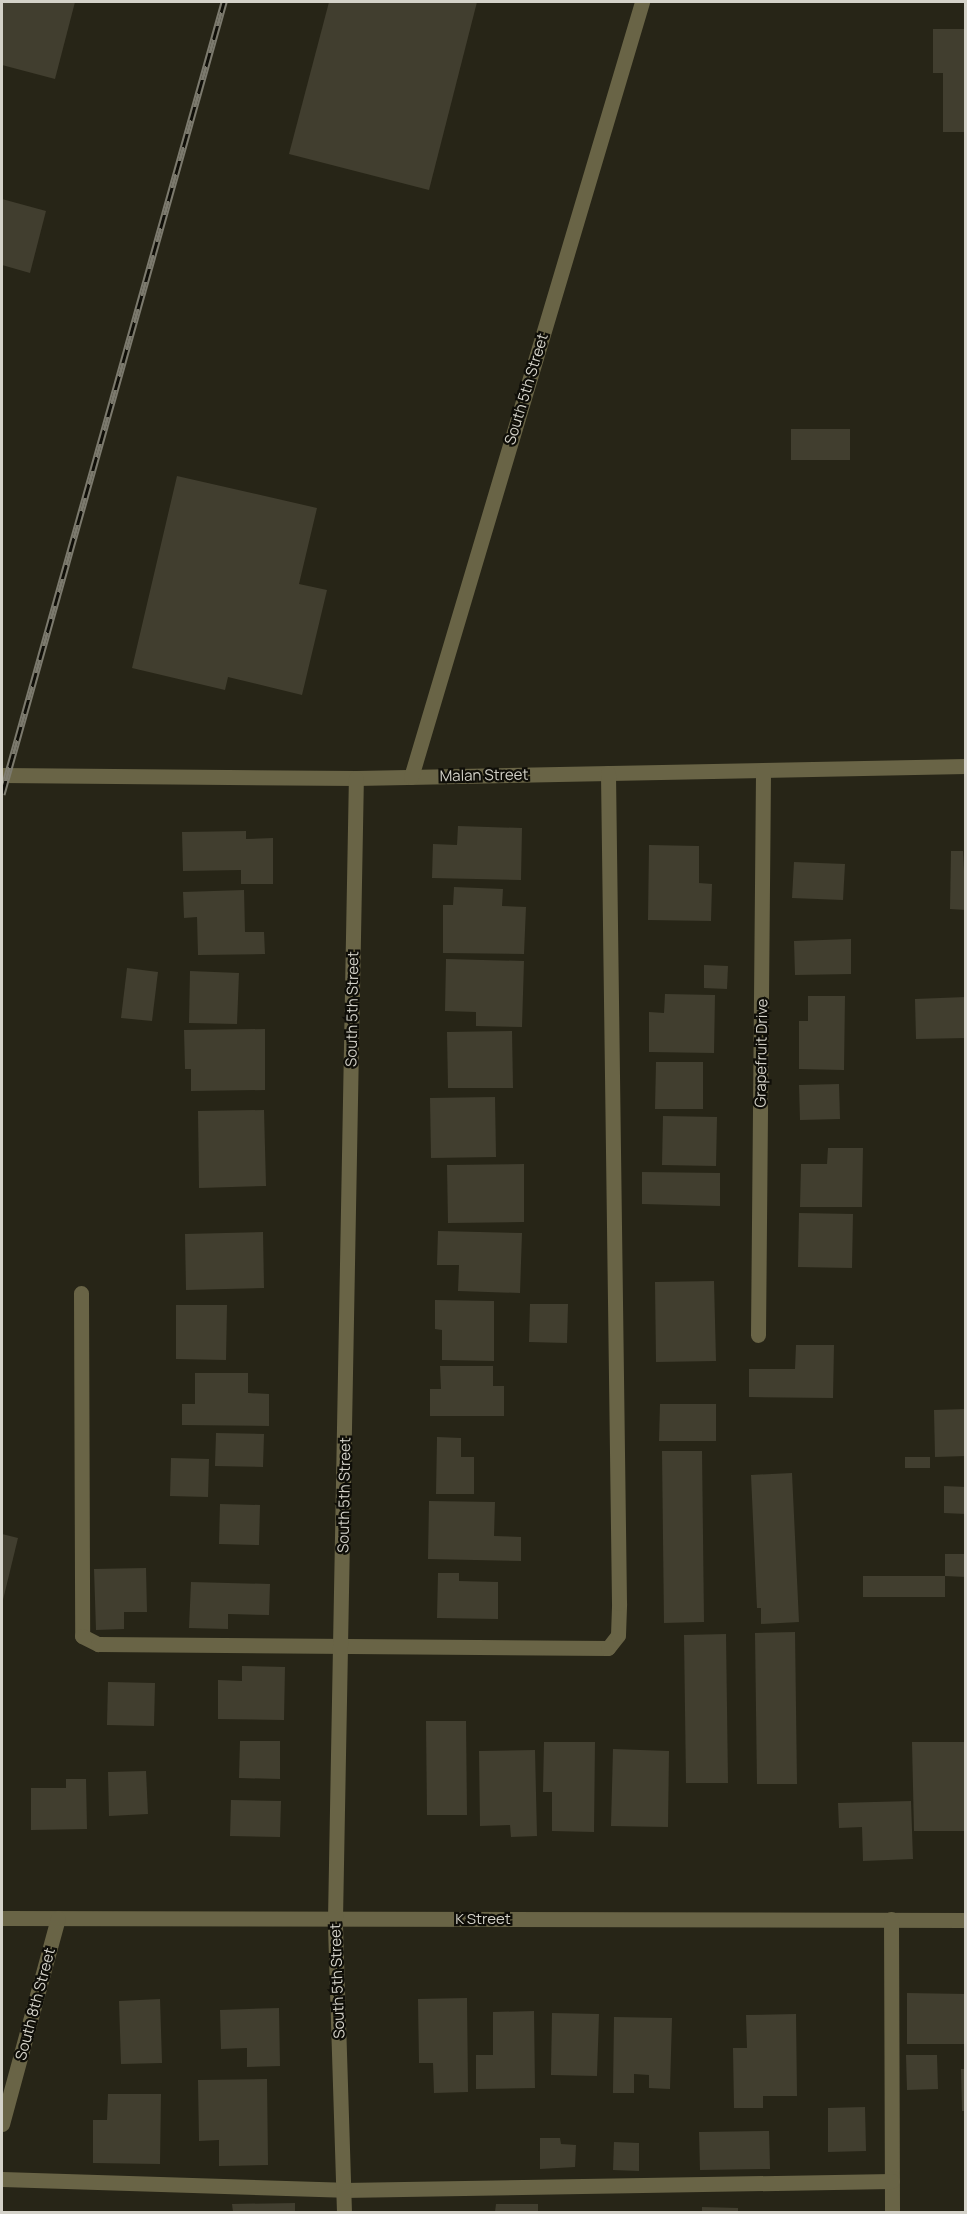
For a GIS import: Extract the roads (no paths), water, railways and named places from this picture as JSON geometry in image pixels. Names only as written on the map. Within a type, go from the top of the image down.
[{"type":"street","name":"South 5th Street","points":[[411,777],[642,2]]},
{"type":"street","name":"Malan Street","points":[[2,775],[356,778],[966,766]]},
{"type":"street","name":"Grapefruit Drive","points":[[758,1335],[763,770]]},
{"type":"street","points":[[81,1293],[82,1635],[98,1644],[608,1648],[618,1635],[608,773]]},
{"type":"street","name":"South 5th Street","points":[[344,2212],[335,1919],[342,1646],[356,778]]},
{"type":"street","name":"K Street","points":[[2,1918],[966,1920]]},
{"type":"street","name":"South 8th Street","points":[[2,2124],[58,1918]]},
{"type":"street","points":[[891,1919],[892,2212]]},
{"type":"street","points":[[2,2179],[343,2190],[892,2181]]},
{"type":"railway","points":[[2,794],[224,2]]}]
